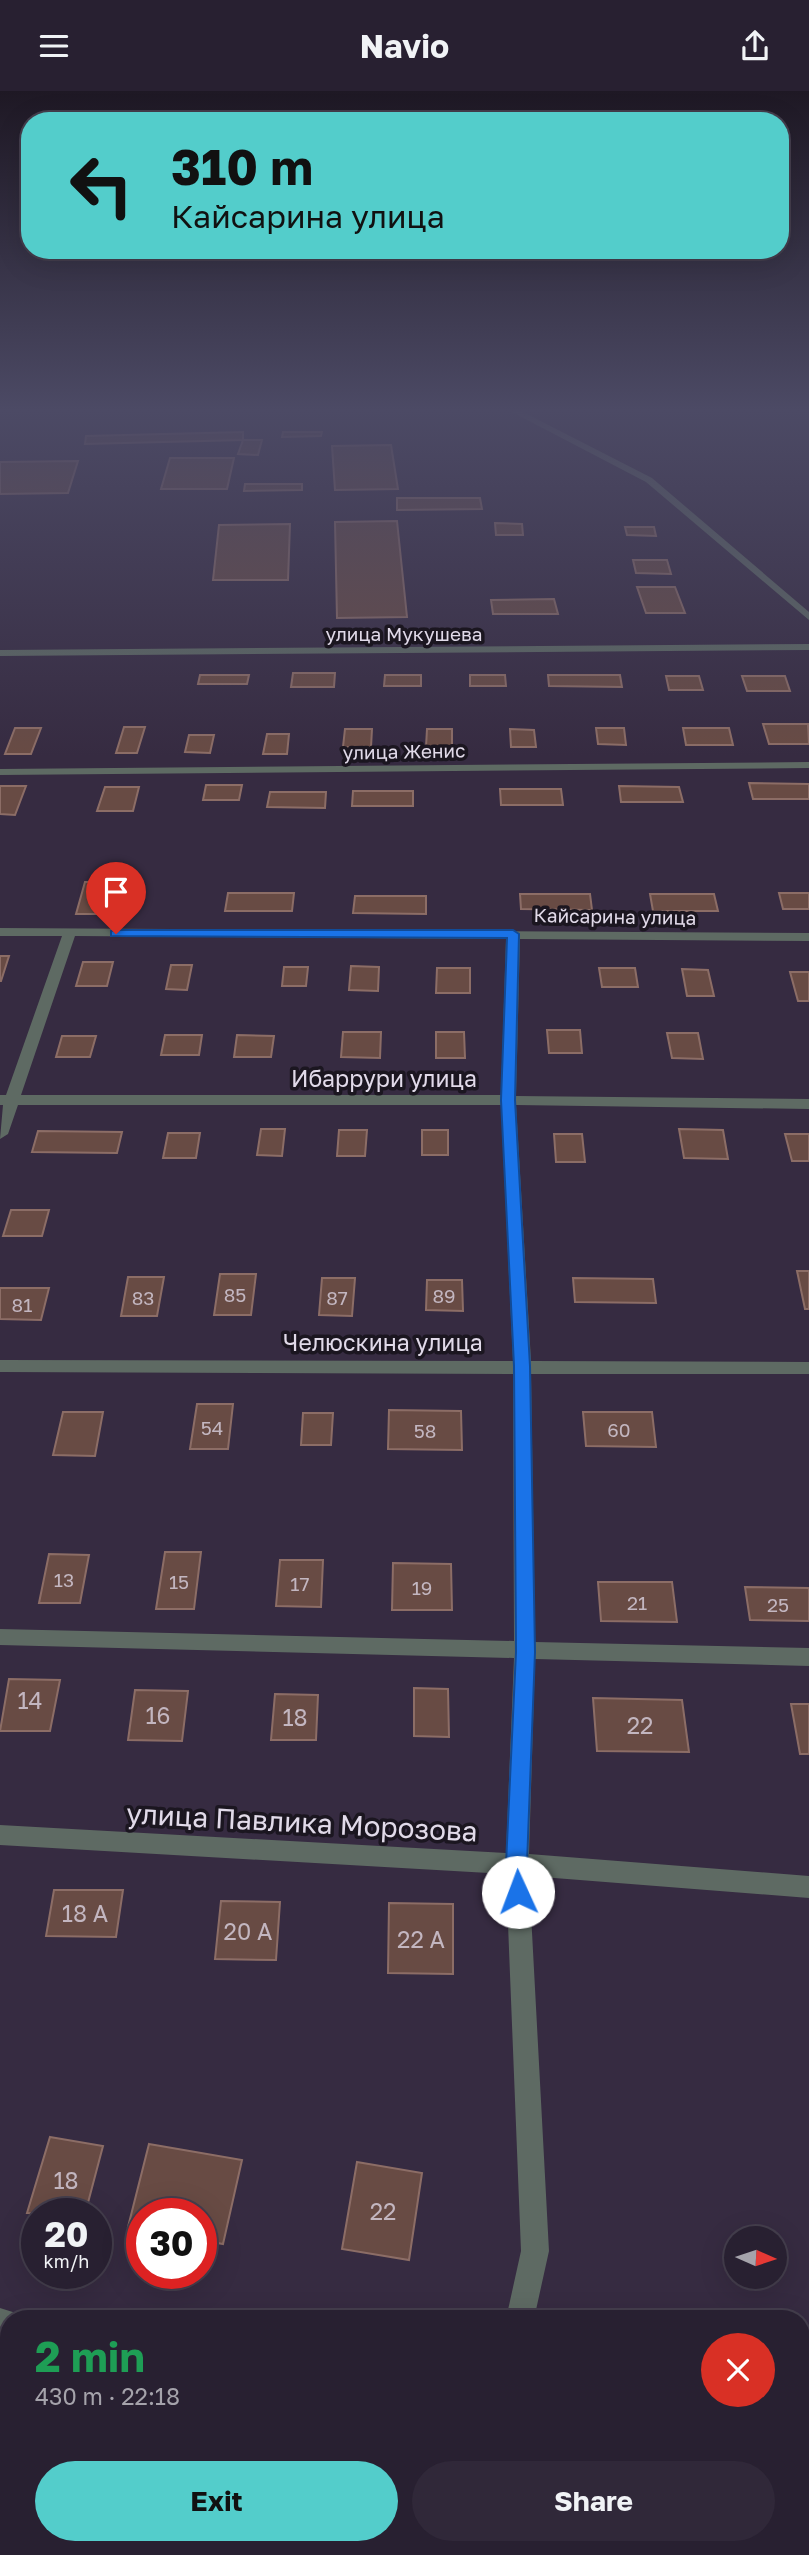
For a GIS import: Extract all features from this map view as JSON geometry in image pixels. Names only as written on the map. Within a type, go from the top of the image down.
[{"type":"street","points":[[703,526],[809,617]]},
{"type":"street","name":"улица Мукушева","points":[[0,653],[809,647]]},
{"type":"street","name":"улица Женис","points":[[0,772],[809,765]]},
{"type":"street","name":"Кайсарина улица","points":[[0,932],[809,937]]},
{"type":"street","points":[[0,1134],[6,1100],[70,933]]},
{"type":"street","points":[[513,934],[508,1100],[522,1366],[525,1652],[517,1864],[536,2251],[522,2310]]},
{"type":"street","name":"Ибаррури улица","points":[[6,1100],[508,1100],[809,1104]]},
{"type":"street","name":"Челюскина улица","points":[[0,1366],[809,1368]]},
{"type":"street","points":[[0,1637],[809,1657]]},
{"type":"street","name":"улица Павлика Морозова","points":[[0,1835],[517,1864],[809,1887]]},
{"type":"building","points":[[219,526],[290,526],[288,580],[213,580]]},
{"type":"building","points":[[335,526],[398,526],[407,617],[337,618]]},
{"type":"building","points":[[495,526],[522,526],[523,535],[496,535]]},
{"type":"building","points":[[625,527],[654,527],[656,536],[627,535]]},
{"type":"building","points":[[633,560],[667,560],[671,574],[636,573]]},
{"type":"building","points":[[637,587],[675,587],[685,613],[646,613]]},
{"type":"building","points":[[554,599],[558,614],[493,614],[491,600]]},
{"type":"building","points":[[293,673],[335,673],[334,687],[291,687]]},
{"type":"building","points":[[200,675],[249,675],[247,684],[198,684]]},
{"type":"building","points":[[385,675],[421,675],[421,686],[384,686]]},
{"type":"building","points":[[470,675],[505,675],[506,686],[470,686]]},
{"type":"building","points":[[548,675],[620,675],[622,687],[549,686]]},
{"type":"building","points":[[666,676],[699,676],[703,690],[669,690]]},
{"type":"building","points":[[742,676],[785,676],[790,691],[747,691]]},
{"type":"building","points":[[763,724],[808,724],[809,744],[769,744]]},
{"type":"building","points":[[124,727],[145,727],[137,753],[116,753]]},
{"type":"building","points":[[15,728],[41,728],[31,754],[5,754]]},
{"type":"building","points":[[596,728],[624,728],[626,745],[598,744]]},
{"type":"building","points":[[683,728],[729,728],[733,745],[686,745]]},
{"type":"building","points":[[345,729],[372,729],[371,747],[343,747]]},
{"type":"building","points":[[427,729],[452,729],[452,747],[426,747]]},
{"type":"building","points":[[510,729],[534,730],[536,747],[511,747]]},
{"type":"building","points":[[267,734],[289,734],[287,754],[263,754]]},
{"type":"building","points":[[189,735],[214,735],[210,753],[185,752]]},
{"type":"building","points":[[749,783],[809,784],[809,799],[753,799]]},
{"type":"building","points":[[206,785],[242,785],[239,800],[203,800]]},
{"type":"building","points":[[0,786],[26,786],[15,815],[0,814]]},
{"type":"building","points":[[619,786],[679,787],[683,802],[621,802]]},
{"type":"building","points":[[105,787],[139,787],[133,811],[97,811]]},
{"type":"building","points":[[500,789],[561,789],[563,805],[501,805]]},
{"type":"building","points":[[353,791],[413,791],[413,806],[352,806]]},
{"type":"building","points":[[270,792],[326,792],[325,808],[267,807]]},
{"type":"building","points":[[85,882],[113,882],[105,914],[76,914]]},
{"type":"building","points":[[228,893],[294,893],[292,911],[225,911]]},
{"type":"building","points":[[779,893],[809,893],[809,909],[783,909]]},
{"type":"building","points":[[520,894],[590,894],[592,910],[521,909]]},
{"type":"building","points":[[650,894],[714,894],[718,911],[653,911]]},
{"type":"building","points":[[355,896],[426,896],[426,914],[353,913]]},
{"type":"building","points":[[0,956],[9,956],[1,981],[0,981]]},
{"type":"building","points":[[83,962],[113,962],[107,986],[76,986]]},
{"type":"building","points":[[171,965],[192,965],[187,990],[166,989]]},
{"type":"building","points":[[351,966],[379,967],[378,991],[349,990]]},
{"type":"building","points":[[284,967],[308,967],[306,986],[282,986]]},
{"type":"building","points":[[437,968],[470,968],[470,993],[436,993]]},
{"type":"building","points":[[599,968],[635,968],[638,987],[602,987]]},
{"type":"building","points":[[682,969],[708,970],[714,996],[687,996]]},
{"type":"building","points":[[790,972],[809,972],[809,1001],[798,1001]]},
{"type":"building","points":[[547,1030],[580,1030],[582,1053],[549,1053]]},
{"type":"building","points":[[343,1032],[381,1032],[380,1058],[341,1057]]},
{"type":"building","points":[[436,1032],[464,1032],[465,1058],[436,1058]]},
{"type":"building","points":[[667,1033],[698,1033],[703,1059],[672,1058]]},
{"type":"building","points":[[165,1035],[202,1035],[199,1055],[161,1055]]},
{"type":"building","points":[[237,1035],[274,1036],[271,1057],[234,1057]]},
{"type":"building","points":[[62,1036],[96,1036],[90,1057],[56,1057]]},
{"type":"building","points":[[261,1129],[285,1129],[282,1156],[257,1155]]},
{"type":"building","points":[[679,1129],[723,1130],[728,1159],[684,1158]]},
{"type":"building","points":[[339,1130],[367,1130],[365,1156],[337,1156]]},
{"type":"building","points":[[422,1130],[448,1130],[448,1155],[422,1155]]},
{"type":"building","points":[[38,1131],[122,1132],[117,1153],[32,1152]]},
{"type":"building","points":[[168,1133],[200,1133],[196,1158],[163,1158]]},
{"type":"building","points":[[554,1134],[582,1134],[585,1162],[556,1162]]},
{"type":"building","points":[[785,1134],[809,1134],[809,1161],[792,1161]]},
{"type":"building","points":[[11,1210],[49,1210],[42,1236],[3,1236]]},
{"type":"building","points":[[797,1271],[809,1271],[809,1309],[805,1309]]},
{"type":"building","points":[[220,1274],[256,1274],[251,1315],[214,1315]]},
{"type":"building","points":[[128,1277],[164,1277],[157,1316],[121,1316]]},
{"type":"building","points":[[322,1278],[355,1278],[352,1316],[319,1315]]},
{"type":"building","points":[[573,1278],[653,1279],[656,1303],[575,1302]]},
{"type":"building","points":[[427,1280],[462,1280],[463,1311],[426,1310]]},
{"type":"building","points":[[0,1288],[49,1288],[41,1320],[0,1319]]},
{"type":"building","points":[[197,1404],[233,1404],[228,1449],[190,1449]]},
{"type":"building","points":[[389,1410],[461,1411],[462,1450],[388,1449]]},
{"type":"building","points":[[63,1412],[103,1412],[95,1456],[53,1455]]},
{"type":"building","points":[[583,1412],[652,1412],[656,1447],[586,1446]]},
{"type":"building","points":[[303,1413],[333,1413],[331,1445],[301,1445]]},
{"type":"building","points":[[165,1552],[201,1552],[194,1609],[156,1609]]},
{"type":"building","points":[[49,1554],[89,1555],[80,1603],[39,1603]]},
{"type":"building","points":[[280,1560],[323,1560],[321,1607],[276,1606]]},
{"type":"building","points":[[393,1563],[451,1564],[452,1610],[392,1610]]},
{"type":"building","points":[[598,1582],[672,1582],[677,1622],[601,1621]]},
{"type":"building","points":[[745,1587],[809,1588],[809,1621],[750,1620]]},
{"type":"building","points":[[9,1679],[60,1680],[50,1731],[0,1731]]},
{"type":"building","points":[[414,1688],[448,1689],[449,1737],[414,1736]]},
{"type":"building","points":[[135,1690],[188,1691],[182,1741],[128,1740]]},
{"type":"building","points":[[275,1694],[318,1695],[316,1740],[271,1740]]},
{"type":"building","points":[[593,1698],[682,1700],[689,1752],[597,1751]]},
{"type":"building","points":[[791,1704],[809,1704],[809,1754],[800,1754]]},
{"type":"building","points":[[54,1890],[123,1890],[116,1937],[46,1936]]},
{"type":"building","points":[[221,1901],[280,1902],[276,1960],[215,1959]]},
{"type":"building","points":[[389,1903],[453,1904],[453,1974],[388,1973]]},
{"type":"building","points":[[50,2137],[103,2146],[89,2198],[32,2198]]},
{"type":"building","points":[[149,2144],[242,2160],[223,2244],[217,2243],[217,2198],[135,2198]]},
{"type":"building","points":[[357,2162],[422,2173],[409,2260],[342,2249]]},
{"type":"route","points":[[116,934],[513,934],[508,1100],[522,1366],[525,1652],[518,1892]]}]
